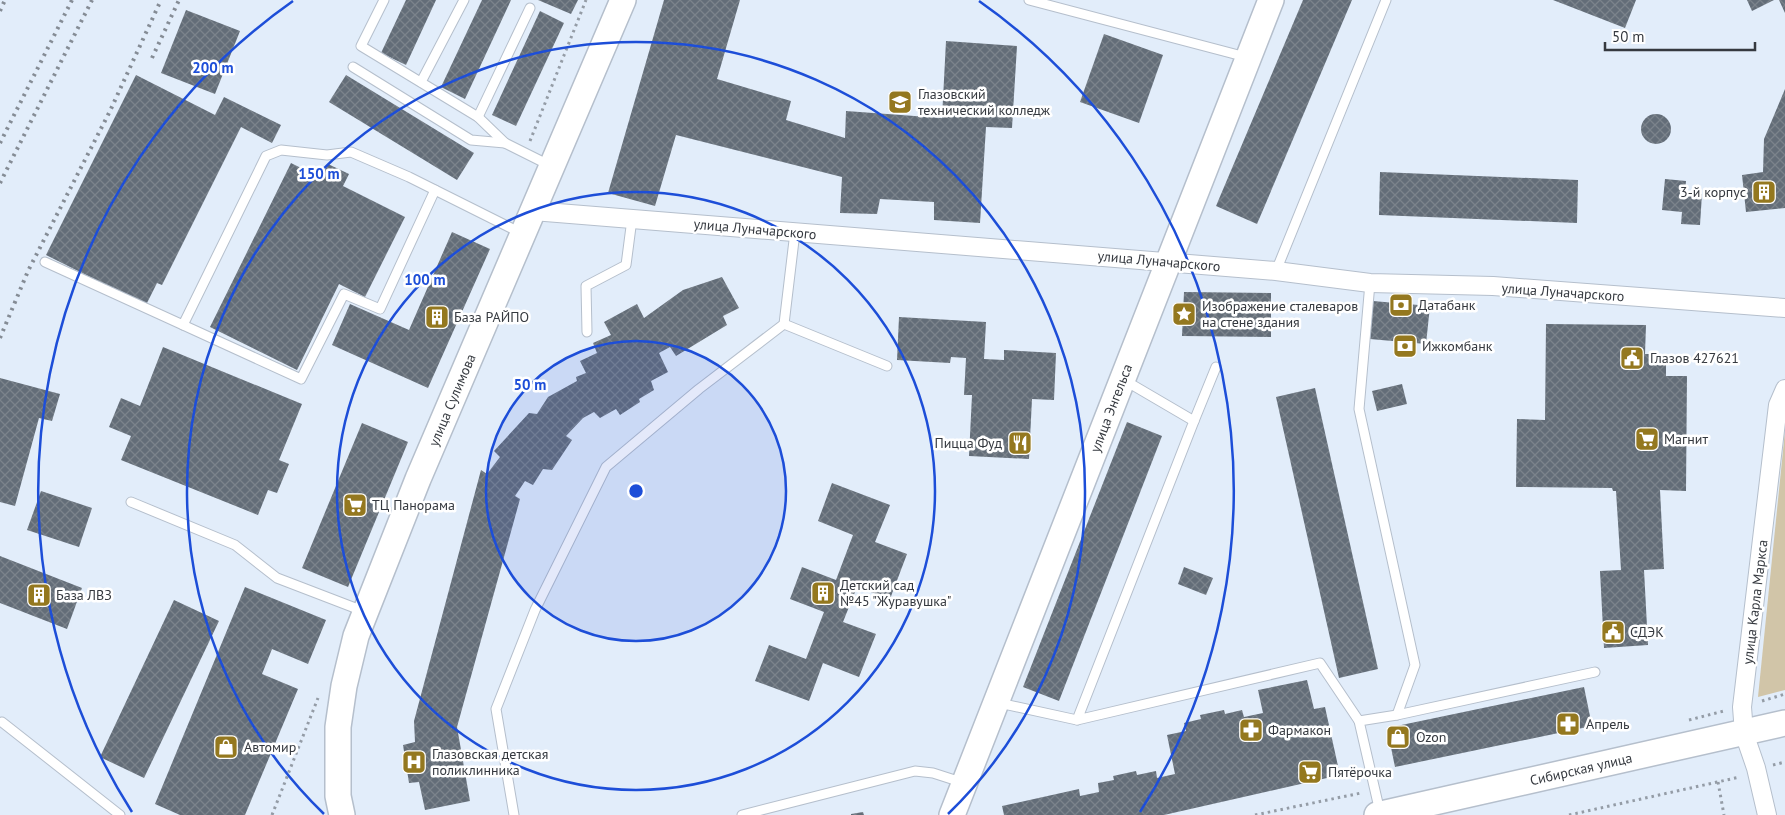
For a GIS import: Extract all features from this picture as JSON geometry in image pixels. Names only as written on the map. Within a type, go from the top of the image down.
[{"type":"main road","name":"улица Сулимова","points":[[342,815],[338,796],[338,727],[344,686],[356,636],[418,479],[623,0]]},
{"type":"main road","name":"улица Энгельса","points":[[952,815],[1271,0]]},
{"type":"main road","name":"Сибирская улица","points":[[1378,809],[1785,723]]},
{"type":"street","name":"улица Луначарского","points":[[533,211],[1276,270],[1370,283],[1493,286],[1785,308]]},
{"type":"street","name":"улица Карла Маркса","points":[[1767,815],[1756,768],[1744,733],[1742,707],[1778,405],[1785,388]]},
{"type":"lane","points":[[384,0],[361,46],[478,117],[506,144],[552,166]]},
{"type":"lane","points":[[421,82],[464,0]]},
{"type":"lane","points":[[1029,0],[1248,57]]},
{"type":"lane","points":[[1276,270],[1386,0]]},
{"type":"lane","points":[[478,117],[530,8]]},
{"type":"lane","points":[[353,67],[471,140],[506,144]]},
{"type":"lane","points":[[183,325],[266,156],[281,150],[327,155],[351,152],[435,190],[523,234]]},
{"type":"lane","points":[[45,262],[301,379],[344,294],[380,309],[435,190]]},
{"type":"lane","points":[[587,332],[586,286],[626,265],[632,219]]},
{"type":"lane","points":[[514,815],[496,709],[535,610],[606,467],[700,389],[784,324],[795,232]]},
{"type":"lane","points":[[1370,283],[1359,409],[1415,665],[1397,715]]},
{"type":"lane","points":[[784,324],[887,366]]},
{"type":"lane","points":[[1077,720],[1216,367]]},
{"type":"lane","points":[[1122,379],[1194,421]]},
{"type":"lane","points":[[131,502],[235,545],[277,578],[366,612]]},
{"type":"lane","points":[[997,703],[1077,720],[1320,663],[1360,721],[1378,809]]},
{"type":"lane","points":[[1360,721],[1397,715],[1595,672]]},
{"type":"lane","points":[[2,722],[120,815]]},
{"type":"lane","points":[[742,815],[915,771],[933,773],[965,783]]},
{"type":"path","points":[[1686,720],[1742,707],[1785,694]]},
{"type":"path","points":[[272,815],[319,695]]},
{"type":"path","points":[[1569,815],[1740,777],[1756,768],[1785,762]]},
{"type":"path","points":[[1718,782],[1724,815]]},
{"type":"path","points":[[1255,815],[1378,809]]},
{"type":"shaded area","points":[[1785,431],[1785,690],[1758,697]]},
{"type":"building","points":[[406,0],[436,0],[406,65],[381,53]]},
{"type":"building","points":[[482,0],[511,0],[465,99],[441,87]]},
{"type":"building","points":[[538,0],[578,0],[571,14]]},
{"type":"building","points":[[664,0],[740,0],[717,79],[791,101],[786,120],[845,138],[846,111],[942,118],[946,41],[1017,46],[1012,128],[986,127],[980,223],[934,220],[934,202],[880,199],[877,214],[840,213],[842,177],[676,135],[655,206],[608,193]]},
{"type":"building","points":[[1303,0],[1352,0],[1257,224],[1216,206]]},
{"type":"building","points":[[1553,0],[1636,0],[1625,28]]},
{"type":"building","points":[[1747,0],[1774,0],[1752,11]]},
{"type":"building","points":[[1779,0],[1785,0],[1785,13]]},
{"type":"building","points":[[186,10],[240,31],[215,94],[161,73]]},
{"type":"building","points":[[540,11],[564,23],[516,126],[492,115]]},
{"type":"building","points":[[1104,34],[1163,55],[1139,123],[1080,102]]},
{"type":"building","points":[[136,75],[215,115],[224,97],[281,125],[272,143],[241,127],[162,285],[157,283],[146,305],[46,255]]},
{"type":"building","points":[[346,75],[474,153],[457,180],[329,102]]},
{"type":"building","points":[[1785,89],[1785,208],[1746,212],[1742,175],[1763,172],[1764,139]]},
{"type":"building","points":[[1656,114],[1662,115],[1670,123],[1670,135],[1662,143],[1656,144],[1650,143],[1642,135],[1641,129],[1642,123],[1650,115]]},
{"type":"building","points":[[291,163],[321,178],[328,164],[349,174],[343,186],[405,217],[365,297],[339,284],[297,370],[210,327]]},
{"type":"building","points":[[1380,172],[1578,180],[1577,223],[1379,215]]},
{"type":"building","points":[[1665,179],[1686,181],[1685,193],[1702,194],[1700,225],[1681,224],[1682,212],[1662,210]]},
{"type":"building","name":"База РАЙПО","points":[[452,232],[490,249],[428,388],[332,345],[350,304],[409,330]]},
{"type":"building","points":[[722,277],[739,308],[723,316],[727,325],[676,356],[670,347],[659,353],[668,372],[651,381],[654,390],[639,399],[640,402],[620,415],[616,409],[600,418],[594,412],[583,418],[566,436],[572,440],[552,470],[543,469],[533,485],[525,481],[515,496],[520,499],[457,727],[470,801],[425,810],[419,782],[409,783],[403,745],[415,742],[414,721],[481,470],[487,474],[500,457],[494,451],[529,413],[537,414],[548,397],[577,381],[576,377],[586,373],[580,361],[597,353],[593,343],[611,335],[604,322],[637,304],[644,318],[683,290]]},
{"type":"building","points":[[1184,292],[1271,293],[1271,337],[1182,336]]},
{"type":"building","points":[[1373,301],[1430,306],[1426,344],[1370,339]]},
{"type":"building","points":[[899,317],[986,322],[984,359],[1004,360],[1004,350],[1056,353],[1054,400],[1032,399],[1029,459],[969,456],[972,395],[964,395],[966,358],[951,357],[950,363],[897,360]]},
{"type":"building","points":[[1546,324],[1646,325],[1645,354],[1666,354],[1666,376],[1687,376],[1686,491],[1660,490],[1664,569],[1644,570],[1648,645],[1604,648],[1600,571],[1621,570],[1616,491],[1613,491],[1612,488],[1516,487],[1517,419],[1545,420]]},
{"type":"building","points":[[163,347],[302,404],[279,460],[289,464],[277,493],[268,490],[258,515],[121,460],[131,436],[109,427],[121,398],[140,406]]},
{"type":"building","points":[[0,378],[60,394],[52,421],[39,418],[15,506],[0,502]]},
{"type":"building","points":[[1402,384],[1407,404],[1377,411],[1372,391]]},
{"type":"building","points":[[1315,388],[1378,669],[1339,678],[1276,397]]},
{"type":"building","points":[[1127,422],[1162,436],[1059,701],[1023,687]]},
{"type":"building","name":"ТЦ Панорама","points":[[362,423],[408,442],[348,587],[302,568]]},
{"type":"building","name":"Детский сад №45 \"Журавушка\"","points":[[832,483],[890,505],[875,542],[907,554],[890,599],[857,587],[843,622],[876,634],[859,677],[823,663],[809,701],[755,681],[769,645],[806,659],[824,612],[790,599],[802,567],[836,580],[853,535],[818,521]]},
{"type":"building","points":[[41,491],[92,508],[79,547],[27,530]]},
{"type":"building","name":"База ЛВЗ","points":[[0,556],[82,588],[67,629],[0,603]]},
{"type":"building","points":[[1184,567],[1213,578],[1206,595],[1178,584]]},
{"type":"building","name":"Автомир","points":[[245,587],[326,620],[308,664],[272,649],[262,674],[298,689],[245,815],[180,815],[155,804]]},
{"type":"building","points":[[174,600],[219,621],[144,778],[100,757]]},
{"type":"building","points":[[1307,680],[1314,709],[1325,707],[1340,775],[1164,815],[1004,815],[1002,806],[1079,789],[1080,796],[1099,792],[1098,783],[1114,780],[1113,776],[1136,771],[1137,775],[1156,771],[1157,778],[1175,774],[1167,735],[1186,731],[1184,723],[1201,719],[1200,715],[1224,710],[1225,714],[1242,710],[1244,717],[1263,713],[1258,690]]},
{"type":"building","points":[[1584,687],[1592,726],[1395,767],[1387,728]]},
{"type":"building","points":[[863,812],[864,815],[851,815],[851,814]]},
{"type":"railway","points":[[0,11],[5,0]]},
{"type":"railway","points":[[0,143],[72,0]]},
{"type":"railway","points":[[0,183],[92,0]]},
{"type":"railway","points":[[0,338],[28,271],[110,111],[161,0]]},
{"type":"railway","points":[[152,58],[179,0]]},
{"type":"place","name":"Глазовский технический колледж","points":[[900,102]]},
{"type":"place","name":"3-й корпус","points":[[1764,192]]},
{"type":"place","name":"Датабанк","points":[[1401,305]]},
{"type":"place","name":"Изображение сталеваров на стене здания","points":[[1184,314]]},
{"type":"place","name":"База РАЙПО","points":[[437,317]]},
{"type":"place","name":"Ижкомбанк","points":[[1405,346]]},
{"type":"place","name":"Глазов 427621","points":[[1632,358]]},
{"type":"place","name":"Магнит","points":[[1647,439]]},
{"type":"place","name":"Пицца Фуд","points":[[1020,443]]},
{"type":"place","name":"ТЦ Панорама","points":[[355,505]]},
{"type":"place","name":"Детский сад №45 \"Журавушка\"","points":[[823,593]]},
{"type":"place","name":"База ЛВЗ","points":[[39,595]]},
{"type":"place","name":"СДЭК","points":[[1613,632]]},
{"type":"place","name":"Апрель","points":[[1568,724]]},
{"type":"place","name":"Фармакон","points":[[1251,730]]},
{"type":"place","name":"Ozon","points":[[1398,737]]},
{"type":"place","name":"Автомир","points":[[226,747]]},
{"type":"place","name":"Глазовская детская поликлинника","points":[[414,762]]},
{"type":"place","name":"Пятёрочка","points":[[1310,772]]}]
